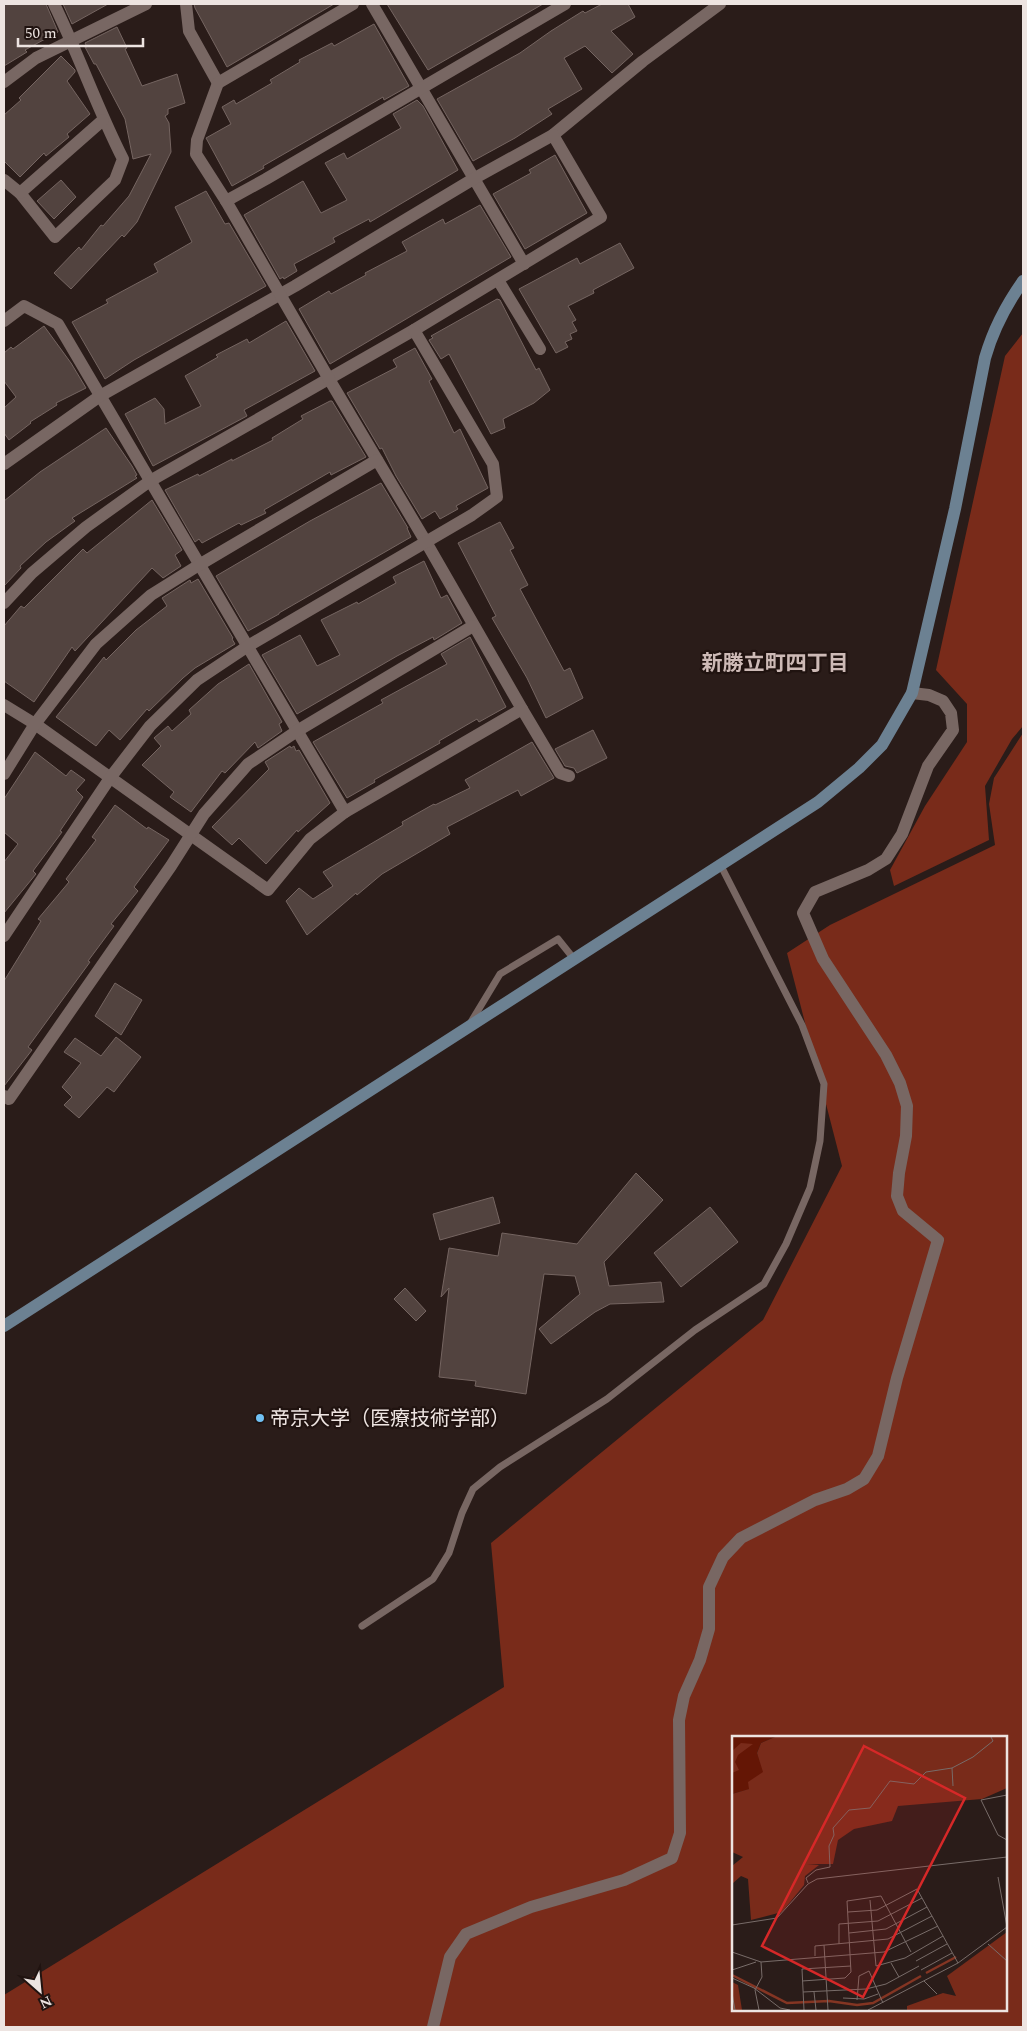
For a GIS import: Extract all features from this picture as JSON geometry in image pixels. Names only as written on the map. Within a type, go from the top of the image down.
[{"type":"street","points":[[4,180],[20,193],[54,237],[115,180],[123,159],[103,120],[72,40],[54,4]]},
{"type":"street","points":[[4,82],[36,58],[146,4]]},
{"type":"street","points":[[186,4],[189,31],[218,83]]},
{"type":"street","points":[[353,4],[218,83],[196,140],[196,154],[226,201],[522,709],[560,772],[569,776]]},
{"type":"street","points":[[372,4],[524,264]]},
{"type":"street","points":[[226,201],[564,4]]},
{"type":"street","points":[[4,464],[100,396],[280,294],[474,178],[552,135],[643,61],[720,4]]},
{"type":"street","points":[[20,193],[103,120]]},
{"type":"street","points":[[4,604],[32,573],[86,527],[150,481],[414,330],[601,217],[552,135]]},
{"type":"street","points":[[498,280],[540,349]]},
{"type":"street","points":[[4,1326],[818,802],[859,768],[882,745],[912,693],[955,509],[987,349],[1000,317],[1023,281]]},
{"type":"street","points":[[4,322],[24,306],[58,324],[345,812]]},
{"type":"street","points":[[4,936],[110,778],[150,726],[196,680],[248,646],[472,516],[497,497],[493,464],[414,330]]},
{"type":"street","points":[[4,774],[35,724],[96,644],[151,595],[377,460]]},
{"type":"street","points":[[4,1096],[9,1099],[171,866],[204,814],[248,764],[297,731],[473,626]]},
{"type":"street","points":[[433,2027],[450,1957],[466,1934],[531,1907],[624,1880],[672,1858],[680,1833],[678,1720],[684,1696],[700,1660],[709,1629],[709,1587],[723,1557],[741,1538],[814,1500],[847,1489],[864,1478],[878,1456],[897,1378],[938,1240],[903,1211],[897,1196],[906,1136],[907,1106],[900,1083],[886,1055],[824,960],[803,913],[816,892],[870,874],[886,859],[902,834],[928,766],[953,730],[952,713],[943,702],[929,695],[912,693]]},
{"type":"street","points":[[4,705],[35,724],[268,890],[310,839],[345,812],[522,709]]},
{"type":"lane","points":[[362,1626],[433,1579],[449,1553],[462,1513],[473,1490],[500,1467],[606,1399],[695,1330],[764,1284],[786,1244],[810,1188],[820,1141],[824,1084],[802,1025],[720,864]]},
{"type":"lane","points":[[468,1028],[500,974],[558,938],[574,958]]},
{"type":"shaded area","points":[[1023,333],[1023,726],[1012,739],[985,786],[989,840],[894,886],[890,870],[925,806],[967,742],[967,704],[936,670],[1005,356]]},
{"type":"shaded area","points":[[1023,733],[1023,2027],[4,2027],[4,1995],[504,1687],[491,1543],[763,1320],[842,1166],[787,953],[830,925],[995,845],[989,804],[994,778]]},
{"type":"building","points":[[4,4],[46,4],[58,32],[25,50],[27,52],[4,66]]},
{"type":"building","points":[[63,4],[108,4],[72,24]]},
{"type":"building","points":[[194,4],[334,4],[227,67]]},
{"type":"building","points":[[387,4],[543,4],[428,70]]},
{"type":"building","points":[[602,4],[628,4],[635,17],[611,31],[633,54],[612,73],[585,46],[564,58],[582,89],[548,109],[552,114],[515,138],[473,161],[437,99],[520,53],[583,11],[585,13]]},
{"type":"building","points":[[374,24],[409,86],[384,100],[383,97],[232,186],[206,138],[231,124],[222,107],[234,100],[236,104],[272,83],[270,80],[300,62],[299,60],[332,43],[334,46]]},
{"type":"building","points":[[117,27],[142,86],[177,74],[185,103],[168,109],[168,114],[165,116],[169,123],[171,152],[137,222],[124,237],[122,235],[71,289],[54,273],[79,247],[81,250],[101,225],[103,226],[129,196],[151,154],[133,159],[125,119],[85,47],[87,47],[85,43]]},
{"type":"building","points":[[61,56],[75,70],[67,81],[90,114],[67,134],[69,137],[46,156],[44,153],[20,177],[4,161],[4,115],[21,100],[19,98]]},
{"type":"building","points":[[417,100],[423,106],[458,170],[370,222],[369,219],[333,238],[335,242],[294,264],[297,271],[284,279],[283,277],[280,279],[244,215],[303,181],[321,213],[347,200],[325,163],[344,153],[347,159],[401,128],[393,114]]},
{"type":"building","points":[[555,155],[587,213],[525,249],[493,194],[531,173],[529,170]]},
{"type":"building","points":[[61,180],[76,197],[54,219],[37,201]]},
{"type":"building","points":[[206,191],[225,224],[229,223],[266,286],[134,360],[105,379],[72,322],[108,303],[106,300],[158,272],[154,264],[192,242],[175,207]]},
{"type":"building","points":[[480,205],[511,257],[330,364],[299,309],[329,291],[331,294],[366,275],[365,273],[407,251],[402,242],[443,219],[445,224]]},
{"type":"building","points":[[620,243],[634,268],[593,290],[594,293],[568,306],[576,320],[572,322],[577,331],[570,334],[572,339],[565,342],[568,347],[556,353],[519,289],[577,258],[580,264]]},
{"type":"building","points":[[497,299],[500,300],[536,370],[539,368],[550,390],[534,403],[503,419],[505,428],[491,434],[449,354],[441,359],[429,340],[433,338],[431,336]]},
{"type":"building","points":[[286,321],[315,371],[244,410],[247,416],[153,466],[125,414],[155,398],[164,409],[165,424],[201,406],[185,376],[218,357],[216,355],[247,339],[249,343]]},
{"type":"building","points":[[44,326],[71,363],[86,388],[56,403],[57,405],[30,422],[9,440],[4,433],[4,408],[16,397],[4,381],[4,353],[11,347],[13,349]]},
{"type":"building","points":[[415,348],[432,379],[429,381],[454,433],[460,429],[488,488],[456,506],[458,509],[440,519],[435,511],[422,519],[396,476],[382,448],[380,449],[347,393],[397,367],[393,360]]},
{"type":"building","points":[[332,401],[366,457],[331,475],[330,472],[264,510],[266,513],[241,525],[239,523],[202,543],[199,539],[195,542],[165,490],[198,474],[199,476],[232,459],[232,461],[273,440],[272,438],[303,419],[301,416]]},
{"type":"building","points":[[106,428],[132,466],[137,478],[72,518],[75,521],[46,542],[20,566],[21,568],[4,586],[4,501],[40,472]]},
{"type":"building","points":[[381,483],[408,528],[411,537],[248,631],[216,576],[310,521]]},
{"type":"building","points":[[152,500],[182,550],[175,555],[181,566],[163,578],[152,568],[75,651],[72,647],[34,702],[4,681],[4,626],[21,606],[24,608],[83,549],[87,553]]},
{"type":"building","points":[[500,522],[514,548],[510,550],[528,585],[520,589],[564,671],[570,668],[583,698],[546,718],[527,678],[492,618],[496,616],[458,543]]},
{"type":"building","points":[[424,561],[441,598],[447,595],[462,623],[434,640],[433,637],[397,656],[297,714],[262,655],[300,635],[317,666],[340,655],[321,620],[357,602],[358,604],[396,583],[393,577]]},
{"type":"building","points":[[198,579],[235,644],[195,668],[183,678],[149,711],[147,709],[120,740],[109,730],[96,746],[56,717],[104,657],[106,660],[136,630],[167,606],[162,598],[190,580],[191,583]]},
{"type":"building","points":[[470,637],[506,707],[479,722],[477,719],[347,798],[313,742],[383,703],[381,700],[447,664],[441,654]]},
{"type":"building","points":[[249,664],[282,722],[279,724],[282,731],[258,748],[255,742],[225,773],[222,771],[191,812],[170,797],[174,792],[142,765],[161,746],[154,738],[168,726],[172,731],[191,714],[189,710],[218,684]]},
{"type":"building","points":[[593,730],[607,758],[577,773],[574,768],[565,766],[555,749]]},
{"type":"building","points":[[532,742],[554,778],[521,796],[518,790],[447,827],[450,834],[382,874],[357,895],[356,893],[307,935],[286,901],[299,888],[313,899],[333,886],[323,872],[403,825],[402,822],[434,804],[470,788],[465,780]]},
{"type":"building","points":[[290,746],[291,748],[294,746],[296,751],[299,750],[330,803],[298,832],[297,830],[266,864],[239,838],[232,845],[212,827],[269,769],[265,762]]},
{"type":"building","points":[[35,752],[66,776],[71,770],[85,780],[76,790],[83,797],[60,831],[62,832],[33,871],[36,874],[4,913],[4,862],[18,844],[4,832],[4,799]]},
{"type":"building","points":[[115,805],[147,829],[148,827],[169,840],[134,887],[138,891],[111,924],[114,926],[88,961],[90,962],[28,1047],[32,1050],[4,1086],[4,981],[41,921],[38,919],[69,882],[66,879],[96,840],[92,837]]},
{"type":"building","points":[[115,983],[142,1000],[121,1035],[95,1016]]},
{"type":"building","points":[[116,1037],[141,1057],[114,1092],[107,1087],[79,1118],[64,1105],[72,1097],[62,1087],[81,1063],[64,1052],[75,1038],[101,1056]]},
{"type":"building","points":[[636,1173],[663,1200],[604,1262],[609,1286],[661,1282],[664,1302],[610,1304],[595,1312],[551,1344],[539,1329],[580,1294],[575,1276],[544,1274],[526,1394],[475,1386],[476,1381],[439,1377],[449,1288],[441,1297],[449,1248],[498,1256],[502,1233],[577,1244]]},
{"type":"building","points":[[493,1197],[500,1223],[440,1240],[433,1214]]},
{"type":"building","points":[[710,1207],[738,1242],[681,1287],[654,1253]]},
{"type":"building","points":[[405,1288],[426,1311],[416,1321],[394,1299]]},
{"type":"place","name":"帝京大学（医療技術学部）","points":[[260,1418]]},
{"type":"district","name":"新勝立町四丁目","points":[[775,663]]}]
